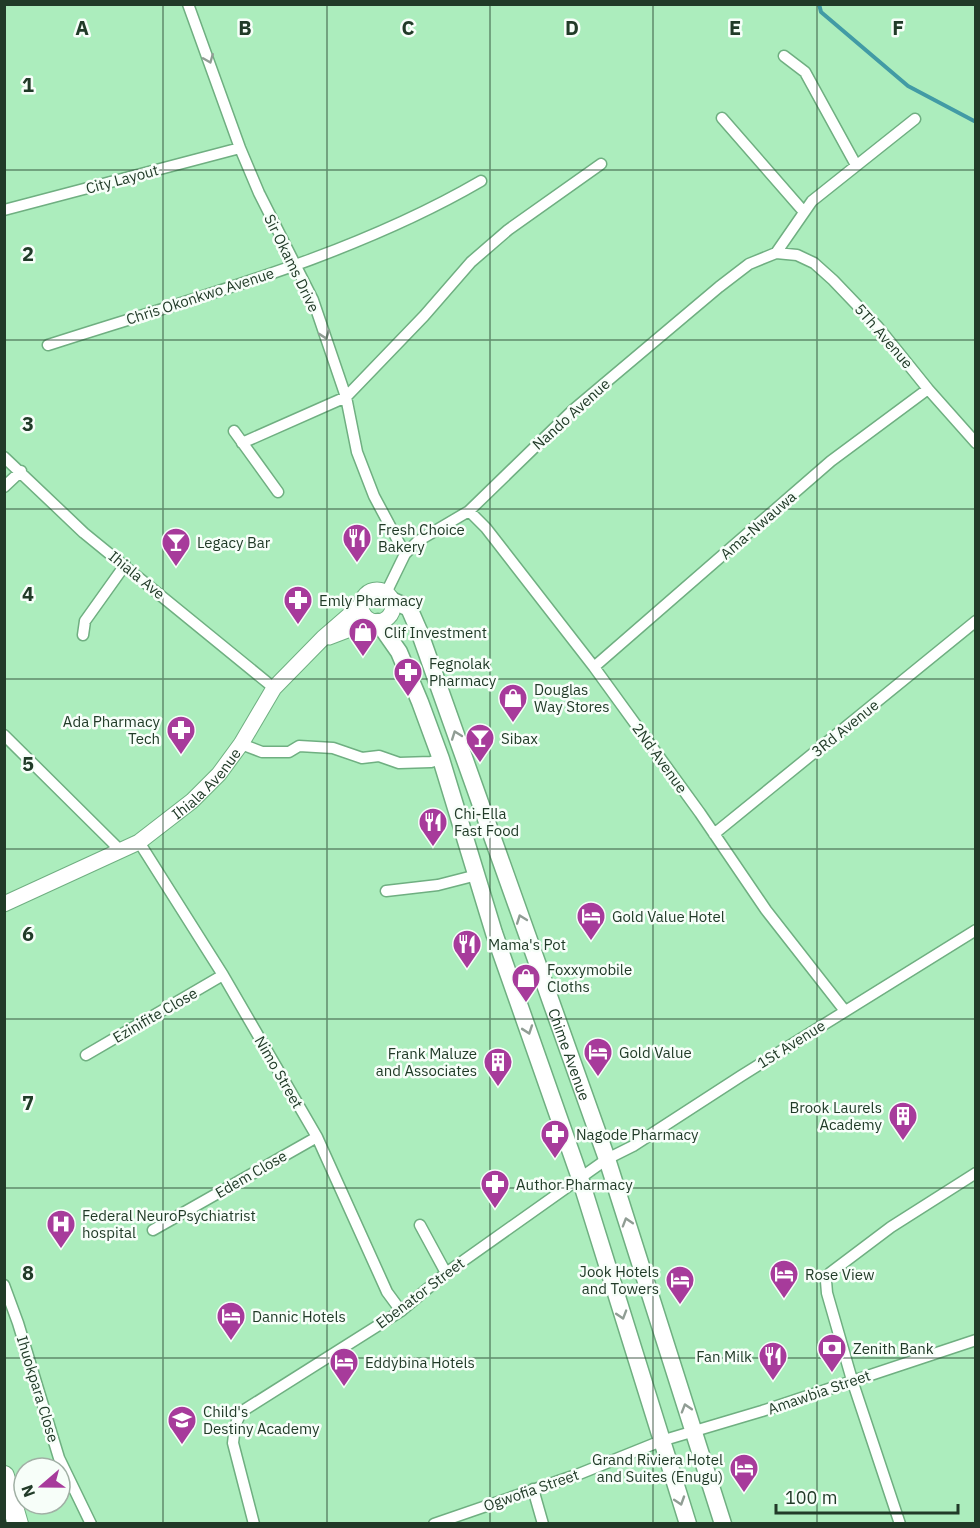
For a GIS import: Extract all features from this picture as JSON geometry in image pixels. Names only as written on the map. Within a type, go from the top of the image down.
[{"type":"highway","points":[[4,1476],[18,1524]]},
{"type":"main road","points":[[323,638],[387,619],[393,607],[389,597],[380,590],[367,593],[361,605],[362,612],[374,621]]},
{"type":"main road","name":"Chime Avenue","points":[[389,597],[409,608],[419,631],[607,1159],[723,1524]]},
{"type":"main road","name":"Ihiala Avenue","points":[[4,904],[139,842],[199,794],[219,774],[241,744],[274,688],[323,638],[361,605]]},
{"type":"main road","name":"Chime Avenue","points":[[374,621],[391,638],[399,652],[441,759],[494,933],[580,1178],[688,1524]]},
{"type":"street","name":"Sir Okams Drive","points":[[188,4],[240,148],[263,203],[313,300],[346,397],[357,452],[374,496],[405,555]]},
{"type":"street","points":[[784,56],[805,72],[856,165]]},
{"type":"street","points":[[722,118],[804,212]]},
{"type":"street","points":[[776,253],[812,201],[915,119]]},
{"type":"street","name":"City Layout","points":[[6,208],[240,148]]},
{"type":"street","points":[[242,443],[346,397],[424,316],[471,262],[508,230],[601,164]]},
{"type":"street","name":"Chris Okonkwo Avenue","points":[[48,345],[296,264],[430,210],[481,181]]},
{"type":"street","name":"5Th Avenue","points":[[776,253],[797,255],[814,263],[878,327],[975,443]]},
{"type":"street","name":"Nando Avenue","points":[[389,597],[405,555],[418,541],[469,511],[573,410],[682,317],[749,264],[776,253]]},
{"type":"street","name":"Ama-Nwauwa","points":[[594,667],[831,461],[928,389]]},
{"type":"street","points":[[234,431],[278,492]]},
{"type":"street","name":"Ihiala Ave","points":[[4,457],[84,533],[274,688]]},
{"type":"street","points":[[4,487],[21,471]]},
{"type":"street","name":"2Nd Avenue","points":[[469,511],[493,536],[594,667],[766,910],[845,1011]]},
{"type":"street","points":[[82,635],[85,621],[125,565]]},
{"type":"street","name":"3Rd Avenue","points":[[714,834],[975,621]]},
{"type":"street","points":[[4,735],[121,851]]},
{"type":"street","points":[[241,744],[262,752],[289,752],[299,746],[333,748],[362,758],[379,756],[399,763],[431,762],[441,759]]},
{"type":"street","name":"Nimo Street","points":[[139,842],[223,975],[317,1137],[387,1292],[401,1311]]},
{"type":"street","points":[[386,891],[438,885],[477,875]]},
{"type":"street","name":"1St Avenue","points":[[607,1159],[633,1146],[975,930]]},
{"type":"street","name":"Ezinifite Close","points":[[86,1055],[223,975]]},
{"type":"street","name":"Edem Close","points":[[153,1230],[317,1137]]},
{"type":"street","name":"Ebenator Street","points":[[254,1524],[233,1443],[234,1425],[242,1412],[401,1311],[446,1273],[607,1159]]},
{"type":"street","points":[[900,1524],[852,1380],[827,1293],[826,1281],[830,1273],[891,1227],[975,1173]]},
{"type":"street","points":[[420,1225],[446,1273]]},
{"type":"street","name":"Ihuokpara Close","points":[[4,1285],[18,1323],[59,1458],[91,1524]]},
{"type":"street","name":"Amawbia Street","points":[[661,1441],[762,1411],[975,1340]]},
{"type":"street","name":"Ogwofia Street","points":[[435,1524],[579,1474],[661,1441]]},
{"type":"street","points":[[533,1489],[543,1524]]},
{"type":"waterway","points":[[819,4],[821,12],[908,86],[976,122]]},
{"type":"place","name":"Fresh Choice Bakery","points":[[357,564]]},
{"type":"place","name":"Legacy Bar","points":[[176,568]]},
{"type":"place","name":"Emly Pharmacy","points":[[298,626]]},
{"type":"place","name":"Clif Investment","points":[[363,658]]},
{"type":"place","name":"Fegnolak Pharmacy","points":[[408,698]]},
{"type":"place","name":"Douglas Way Stores","points":[[513,724]]},
{"type":"place","name":"Ada Pharmacy Tech","points":[[181,756]]},
{"type":"place","name":"Sibax","points":[[480,764]]},
{"type":"place","name":"Chi-Ella Fast Food","points":[[433,848]]},
{"type":"place","name":"Gold Value Hotel","points":[[591,942]]},
{"type":"place","name":"Mama's Pot","points":[[467,970]]},
{"type":"place","name":"Foxxymobile Cloths","points":[[526,1004]]},
{"type":"place","name":"Gold Value","points":[[598,1078]]},
{"type":"place","name":"Frank Maluze and Associates","points":[[498,1088]]},
{"type":"place","name":"Brook Laurels Academy","points":[[903,1142]]},
{"type":"place","name":"Nagode Pharmacy","points":[[555,1160]]},
{"type":"place","name":"Author Pharmacy","points":[[495,1210]]},
{"type":"place","name":"Federal NeuroPsychiatrist hospital","points":[[61,1250]]},
{"type":"place","name":"Rose View","points":[[784,1300]]},
{"type":"place","name":"Jook Hotels and Towers","points":[[680,1306]]},
{"type":"place","name":"Dannic Hotels","points":[[231,1342]]},
{"type":"place","name":"Zenith Bank","points":[[832,1374]]},
{"type":"place","name":"Fan Milk","points":[[773,1382]]},
{"type":"place","name":"Eddybina Hotels","points":[[344,1388]]},
{"type":"place","name":"Child's Destiny Academy","points":[[182,1446]]},
{"type":"place","name":"Grand Riviera Hotel and Suites (Enugu)","points":[[744,1494]]}]
